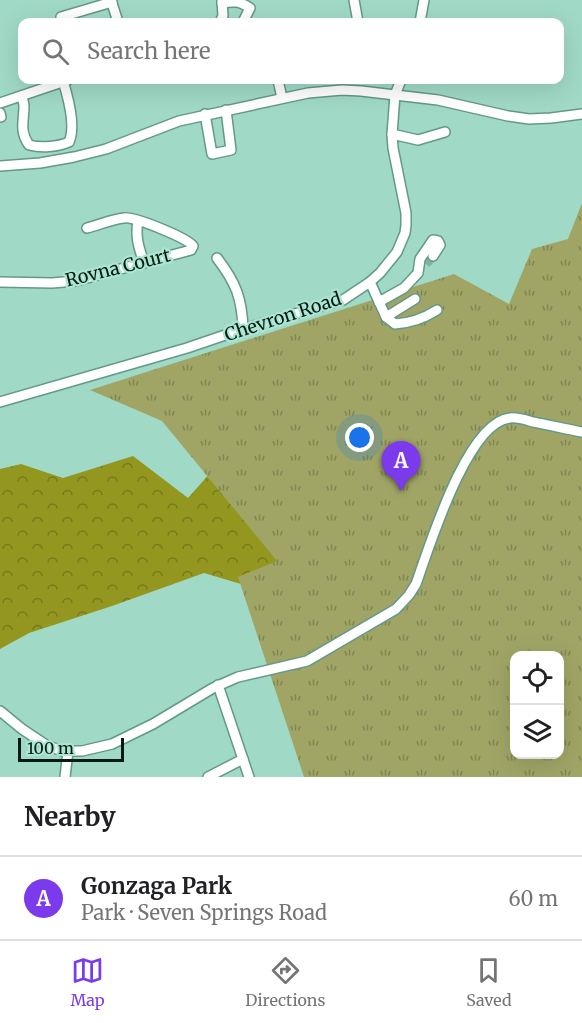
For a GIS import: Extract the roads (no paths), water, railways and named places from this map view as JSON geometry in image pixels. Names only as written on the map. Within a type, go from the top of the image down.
[{"type":"street","points":[[354,0],[357,18]]},
{"type":"street","points":[[421,18],[424,0]]},
{"type":"street","points":[[61,17],[112,1],[117,18]]},
{"type":"street","points":[[222,18],[222,2],[234,1],[250,8],[245,18]]},
{"type":"street","points":[[0,103],[54,84]]},
{"type":"street","points":[[22,96],[24,138],[29,145],[36,147],[63,145],[72,137],[66,84]]},
{"type":"street","points":[[279,84],[282,98]]},
{"type":"street","name":"Chevron Road","points":[[0,402],[343,300],[370,282],[397,252],[405,233],[406,213],[392,134],[395,95],[399,84]]},
{"type":"street","points":[[0,166],[40,163],[74,157],[106,149],[179,121],[308,93],[342,90],[438,100],[529,119],[582,114]]},
{"type":"street","points":[[205,114],[212,154],[231,150],[226,110]]},
{"type":"street","points":[[392,134],[418,140],[445,132]]},
{"type":"street","points":[[87,228],[126,217],[138,221],[136,232],[144,263]]},
{"type":"street","name":"Rovna Court","points":[[0,282],[76,281],[191,250],[194,246],[171,233],[138,221]]},
{"type":"street","points":[[418,273],[420,259],[433,240],[440,244],[433,256]]},
{"type":"street","points":[[217,258],[234,283],[242,308],[243,329]]},
{"type":"street","points":[[379,302],[404,288],[426,264]]},
{"type":"street","points":[[370,282],[386,317],[395,324],[425,318],[437,310]]},
{"type":"street","points":[[386,317],[415,299]]},
{"type":"street","points":[[0,711],[46,745],[68,751],[82,751],[112,744],[153,724],[218,685],[238,677],[307,661],[396,609],[409,595],[416,584],[444,507],[468,456],[484,432],[496,422],[512,417],[582,432]]},
{"type":"street","points":[[218,685],[249,777]]},
{"type":"street","points":[[65,777],[68,751]]},
{"type":"street","points":[[208,777],[243,759]]},
{"type":"tunnel","points":[[426,264],[433,256]]},
{"type":"place","name":"Gonzaga Park","points":[[401,491]]}]
